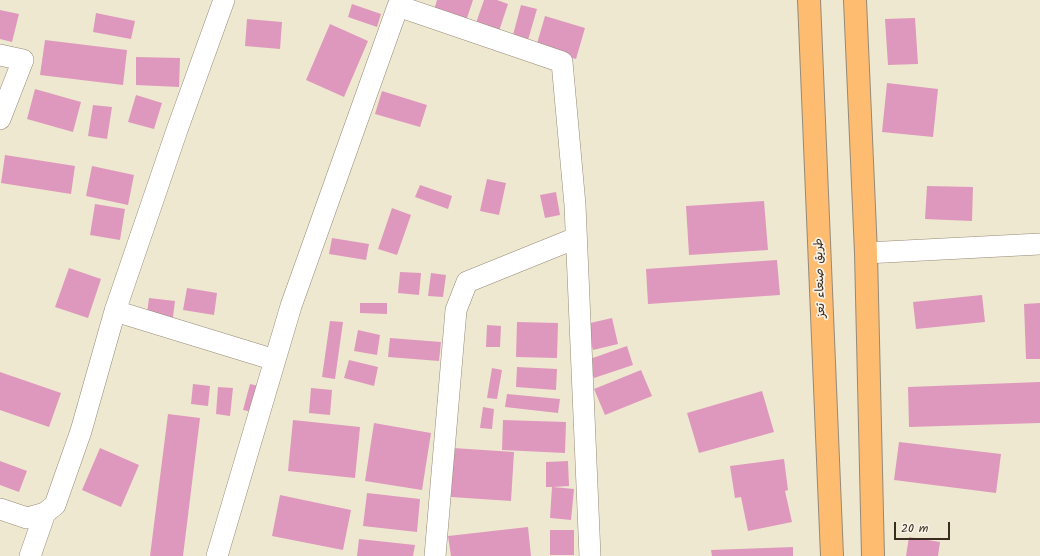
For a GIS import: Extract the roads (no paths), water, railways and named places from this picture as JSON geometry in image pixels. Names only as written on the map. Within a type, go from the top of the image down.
[{"type":"highway","name":"طريق صنعاء تعز","points":[[810,0],[832,556]]},
{"type":"highway","points":[[855,0],[866,253],[873,556]]},
{"type":"street","points":[[0,509],[27,518],[45,513],[55,506],[81,431],[115,311],[177,130],[224,0]]},
{"type":"street","points":[[217,556],[291,306],[398,6],[562,62],[575,205],[590,556]]},
{"type":"street","points":[[0,55],[22,60],[0,119]]},
{"type":"street","points":[[435,556],[456,310],[467,282],[576,238]]},
{"type":"street","points":[[866,253],[1040,244]]},
{"type":"street","points":[[115,311],[275,360]]},
{"type":"street","points":[[30,556],[45,513]]}]
